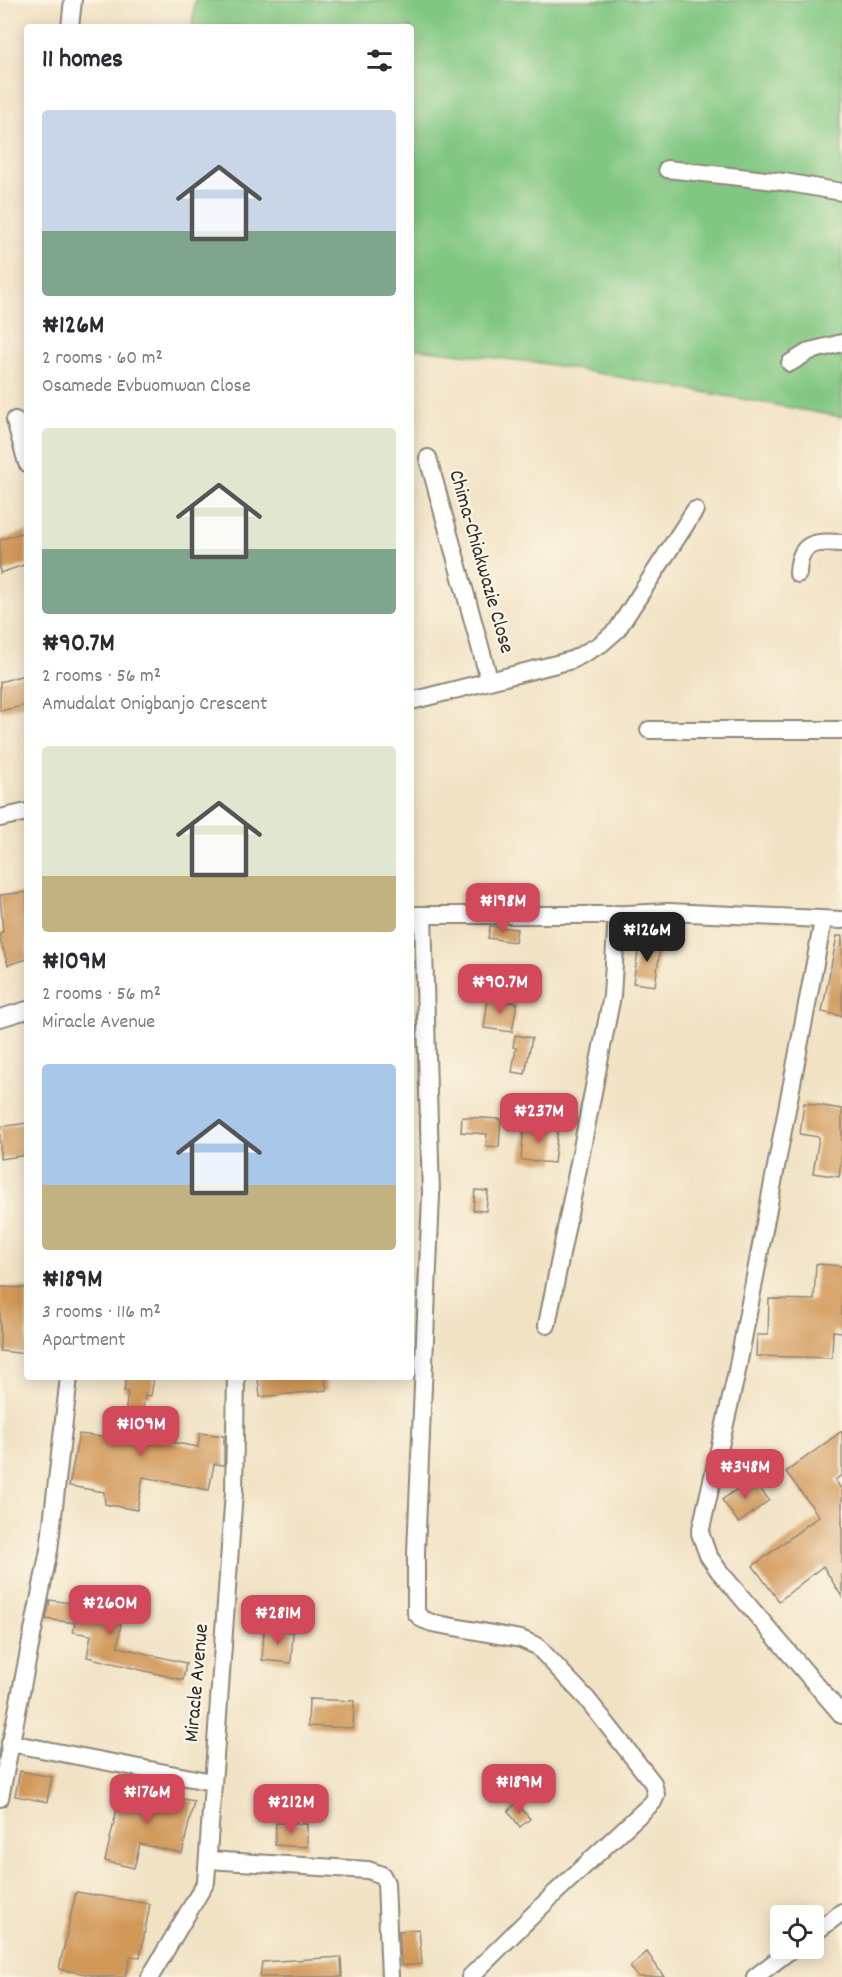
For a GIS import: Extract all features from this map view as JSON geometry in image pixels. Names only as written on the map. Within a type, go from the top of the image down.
[{"type":"street","points":[[70,24],[73,0]]},
{"type":"street","points":[[667,170],[784,182],[842,192]]},
{"type":"street","points":[[790,363],[810,351],[842,343]]},
{"type":"street","points":[[15,420],[24,453]]},
{"type":"street","name":"Chima-Chiakwazie Close","points":[[428,458],[489,679]]},
{"type":"street","points":[[414,700],[489,679],[572,660],[609,637],[617,630],[695,510]]},
{"type":"street","points":[[798,574],[798,556],[802,550],[809,546],[842,543]]},
{"type":"street","points":[[649,730],[842,730]]},
{"type":"street","points":[[0,818],[24,813]]},
{"type":"street","points":[[470,1977],[555,1893],[653,1802],[656,1790],[653,1783],[587,1699],[537,1646],[520,1639],[432,1623],[422,1619],[416,1613],[416,1553],[431,1195],[417,915],[668,912],[823,921],[842,920]]},
{"type":"street","points":[[547,1325],[612,996],[617,914]]},
{"type":"street","points":[[823,921],[736,1376],[700,1533],[708,1555],[718,1571],[842,1715]]},
{"type":"street","points":[[0,1018],[24,1011]]},
{"type":"street","points":[[0,1798],[50,1550],[69,1380]]},
{"type":"street","name":"Miracle Avenue","points":[[150,1977],[204,1888],[208,1860],[234,1492],[236,1380]]},
{"type":"street","points":[[10,1743],[212,1782]]},
{"type":"street","points":[[208,1860],[368,1870],[382,1875],[386,1883],[390,1977]]},
{"type":"street","points":[[824,1926],[842,1912]]},
{"type":"street","points":[[755,1977],[779,1959]]},
{"type":"green space","points":[[195,0],[842,0],[842,417],[541,363],[414,348],[414,24],[192,24]]},
{"type":"building","points":[[24,532],[24,565],[0,573],[0,540]]},
{"type":"building","points":[[24,675],[24,706],[0,711],[0,682]]},
{"type":"building","points":[[24,892],[24,960],[8,965],[0,939],[0,933],[3,932],[0,895]]},
{"type":"building","points":[[490,926],[517,929],[515,942],[488,938]]},
{"type":"building","points":[[837,936],[842,936],[842,1016],[822,1012]]},
{"type":"building","points":[[640,940],[661,943],[655,986],[633,983]]},
{"type":"building","points":[[488,999],[517,1003],[512,1032],[484,1028]]},
{"type":"building","points":[[515,1035],[532,1038],[525,1074],[512,1072],[516,1048],[513,1047]]},
{"type":"building","points":[[804,1103],[842,1109],[842,1153],[839,1177],[813,1173],[819,1137],[800,1134]]},
{"type":"building","points":[[462,1117],[501,1119],[499,1147],[486,1146],[487,1134],[461,1132]]},
{"type":"building","points":[[24,1123],[24,1155],[0,1159],[0,1127]]},
{"type":"building","points":[[524,1125],[558,1128],[554,1163],[521,1160]]},
{"type":"building","points":[[475,1190],[488,1191],[486,1211],[473,1210]]},
{"type":"building","points":[[816,1264],[842,1266],[842,1332],[833,1331],[832,1358],[756,1356],[757,1335],[768,1335],[769,1299],[814,1300]]},
{"type":"building","points":[[0,1287],[24,1288],[24,1354],[0,1351]]},
{"type":"building","points":[[126,1380],[154,1380],[151,1396],[145,1395],[139,1436],[198,1447],[200,1433],[224,1436],[224,1465],[214,1464],[209,1490],[143,1477],[137,1510],[105,1504],[104,1492],[69,1486],[79,1434],[122,1439],[128,1392],[124,1391]]},
{"type":"building","points":[[258,1380],[325,1380],[327,1390],[260,1397]]},
{"type":"building","points":[[842,1431],[842,1475],[835,1480],[842,1490],[842,1597],[823,1566],[779,1601],[753,1566],[819,1516],[786,1472]]},
{"type":"building","points":[[752,1478],[769,1500],[739,1523],[722,1500]]},
{"type":"building","points":[[79,1598],[123,1605],[118,1647],[186,1663],[183,1680],[87,1657],[91,1635],[73,1632],[75,1623],[46,1619],[50,1600],[78,1604]]},
{"type":"building","points":[[264,1630],[293,1632],[291,1663],[262,1660]]},
{"type":"building","points":[[309,1699],[354,1701],[353,1728],[308,1726]]},
{"type":"building","points":[[20,1771],[52,1777],[47,1802],[15,1796]]},
{"type":"building","points":[[122,1787],[194,1801],[182,1853],[140,1844],[134,1868],[105,1861]]},
{"type":"building","points":[[517,1803],[530,1819],[520,1827],[508,1811]]},
{"type":"building","points":[[276,1823],[307,1824],[307,1847],[275,1845]]},
{"type":"building","points":[[76,1892],[150,1904],[140,1957],[131,1956],[125,1977],[102,1977],[59,1969]]},
{"type":"building","points":[[419,1929],[422,1964],[401,1966],[399,1931]]},
{"type":"building","points":[[647,1952],[664,1977],[638,1977],[630,1967]]},
{"type":"building","points":[[341,1957],[342,1977],[260,1977],[262,1962]]}]
